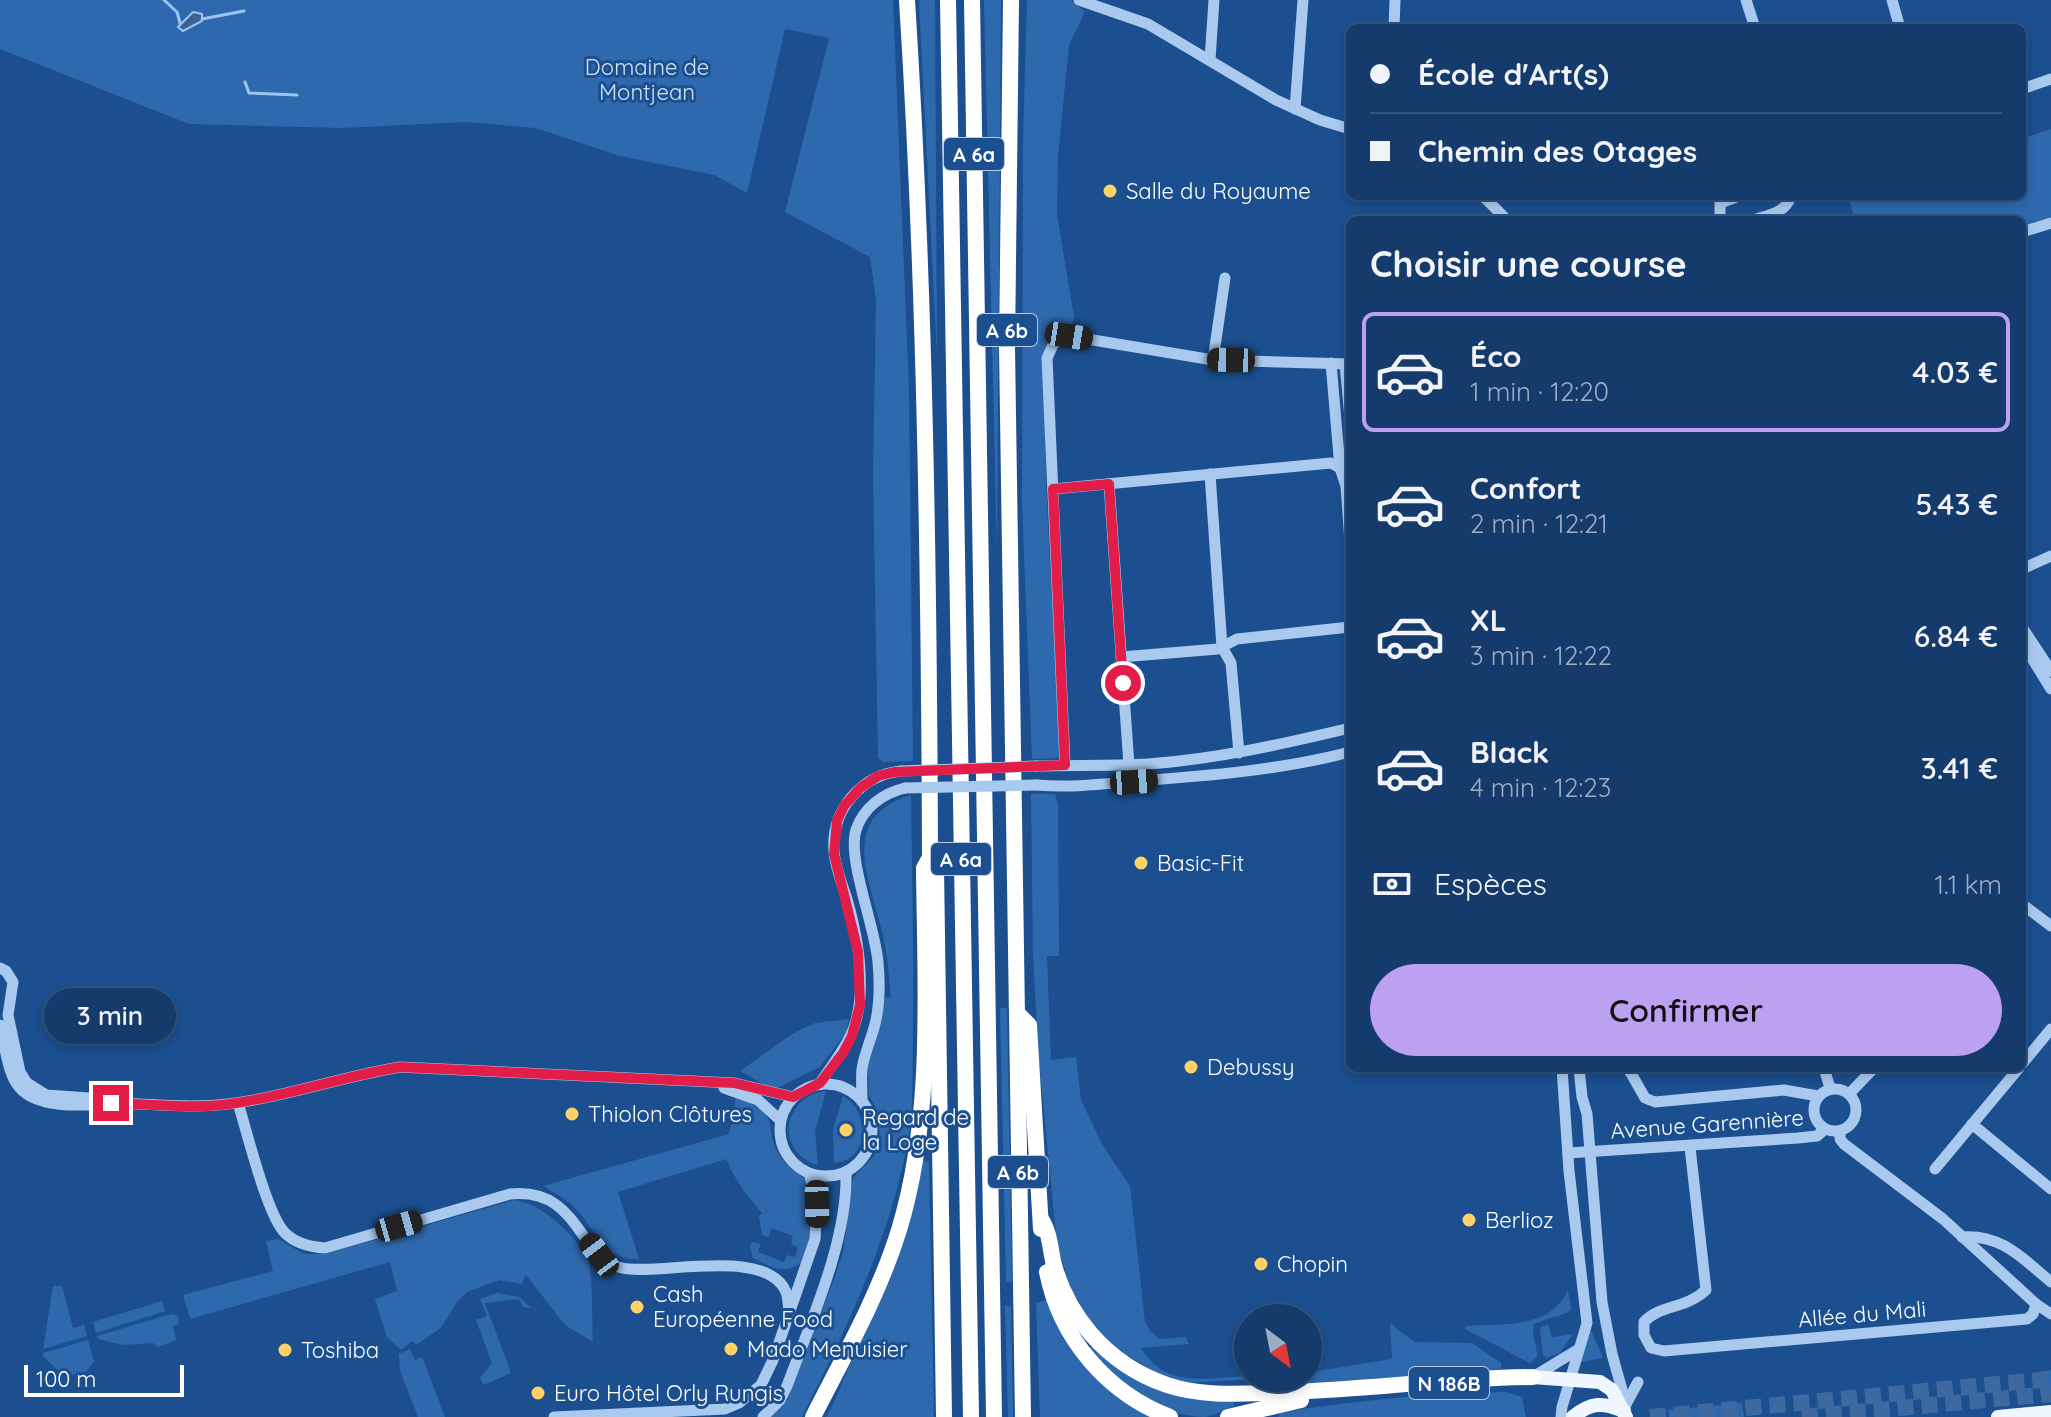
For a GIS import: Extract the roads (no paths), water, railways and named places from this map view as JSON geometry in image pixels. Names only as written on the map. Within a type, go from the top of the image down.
[{"type":"highway","points":[[907,0],[924,361],[930,857],[936,868],[944,1417]]},
{"type":"highway","name":"A 6a","points":[[948,0],[971,1417]]},
{"type":"highway","name":"A 6a","points":[[972,0],[994,1417]]},
{"type":"highway","name":"A 6b","points":[[1011,0],[1007,348],[1023,1417]]},
{"type":"highway","points":[[813,1417],[873,1298],[898,1233],[911,1183],[920,1124],[924,868],[930,857]]},
{"type":"highway","points":[[1019,1015],[1029,1025],[1041,1219],[1049,1284],[1076,1343],[1109,1381],[1131,1398],[1170,1417]]},
{"type":"highway","points":[[1041,1219],[1047,1228],[1059,1281],[1077,1315],[1106,1350],[1143,1375],[1165,1384],[1202,1392],[1242,1394],[1366,1389]]},
{"type":"highway","name":"N 186B","points":[[1228,1417],[1366,1389],[1533,1377]]},
{"type":"main road","points":[[1533,1377],[1600,1382],[1612,1390],[1625,1411]]},
{"type":"main road","points":[[1573,1417],[1586,1407],[1599,1403],[1625,1411]]},
{"type":"main road","points":[[1998,1417],[2051,1412]]},
{"type":"street","points":[[1079,0],[1148,24],[1295,109],[1346,128]]},
{"type":"street","points":[[1210,60],[1214,0]]},
{"type":"street","points":[[1295,109],[1303,0]]},
{"type":"street","points":[[1394,24],[1395,0]]},
{"type":"street","points":[[1746,0],[1754,24]]},
{"type":"street","points":[[1892,0],[1899,24]]},
{"type":"street","points":[[2026,88],[2051,79]]},
{"type":"street","points":[[1487,200],[1503,216]]},
{"type":"street","points":[[1720,216],[1720,203],[1728,200]]},
{"type":"street","points":[[1764,216],[1783,209],[1790,200]]},
{"type":"street","points":[[2026,231],[2051,223]]},
{"type":"street","points":[[1213,360],[1225,278]]},
{"type":"street","points":[[1065,765],[1047,358],[1054,343],[1069,336],[1213,360],[1346,364]]},
{"type":"street","points":[[1331,363],[1340,468],[1346,486]]},
{"type":"street","points":[[1053,489],[1331,463],[1340,468]]},
{"type":"street","points":[[1210,474],[1222,647],[1231,663],[1239,753]]},
{"type":"street","points":[[1109,484],[1129,765]]},
{"type":"street","points":[[2026,567],[2051,556]]},
{"type":"street","points":[[1121,657],[1222,647],[1237,639],[1346,627]]},
{"type":"street","points":[[2026,633],[2051,671]]},
{"type":"street","points":[[2026,648],[2051,689]]},
{"type":"street","points":[[1346,729],[1239,753],[1129,765],[901,771],[870,781],[852,795],[837,821],[834,854],[858,952],[861,994],[852,1036],[820,1083],[793,1097],[780,1120],[783,1148],[798,1167],[809,1173],[829,1176],[846,1172],[865,1156],[873,1134],[872,1122],[862,1100],[862,1072],[874,1027],[879,982],[873,927],[856,865],[854,844],[857,828],[874,804],[890,792],[905,788],[1037,785],[1074,788],[1199,776],[1346,753]]},
{"type":"street","points":[[2026,907],[2051,926]]},
{"type":"street","points":[[1,967],[13,982],[8,1015],[20,1072],[28,1091]]},
{"type":"street","points":[[0,1001],[11,994]]},
{"type":"street","points":[[0,1025],[12,1076],[28,1091],[51,1104],[207,1106],[238,1103],[357,1074],[400,1067],[734,1083],[793,1097]]},
{"type":"street","points":[[2026,1059],[2051,1029]]},
{"type":"street","points":[[1561,1417],[1587,1323],[1562,1072]]},
{"type":"street","points":[[1579,1072],[1587,1114],[1604,1313],[1625,1411]]},
{"type":"street","points":[[1630,1072],[1645,1098],[1655,1102],[1784,1090],[1818,1096]]},
{"type":"street","points":[[1825,1072],[1830,1088]]},
{"type":"street","points":[[1850,1093],[1870,1072]]},
{"type":"street","points":[[1935,1169],[2015,1072]]},
{"type":"street","points":[[704,1083],[758,1100],[780,1120]]},
{"type":"street","points":[[820,1083],[846,1088],[862,1100]]},
{"type":"street","points":[[1830,1088],[1844,1089],[1855,1101],[1854,1119],[1840,1131],[1825,1129],[1813,1111],[1818,1096],[1830,1088]]},
{"type":"street","points":[[238,1103],[272,1214],[285,1233],[305,1245],[325,1248],[522,1193],[539,1196],[559,1206],[599,1255],[620,1268],[724,1266],[790,1278],[802,1274]]},
{"type":"street","points":[[1972,1124],[2051,1189]]},
{"type":"street","name":"Avenue Garennière","points":[[1568,1153],[1817,1136],[1825,1129]]},
{"type":"street","points":[[1840,1131],[1844,1144],[1962,1237],[2051,1314]]},
{"type":"street","name":"Allée du Mali","points":[[1690,1147],[1706,1290],[1695,1301],[1650,1315],[1644,1322],[1644,1335],[1651,1348],[1664,1351],[2027,1319],[2033,1314],[2036,1304]]},
{"type":"street","points":[[763,1417],[780,1400],[787,1386],[834,1252],[844,1215],[846,1172]]},
{"type":"street","points":[[554,1417],[725,1409],[739,1403],[761,1385],[815,1239],[817,1204],[809,1173]]},
{"type":"street","points":[[1962,1237],[1975,1236],[2007,1245],[2051,1282]]},
{"type":"street","points":[[772,1276],[787,1292],[789,1310]]},
{"type":"street","points":[[1533,1377],[1580,1349]]},
{"type":"street","points":[[1625,1411],[1638,1382]]},
{"type":"waterway","points":[[164,0],[177,12],[180,23]]},
{"type":"waterway","points":[[202,19],[244,11]]},
{"type":"waterway","points":[[245,82],[249,93],[297,95]]},
{"type":"tunnel","points":[[1650,1417],[2051,1379]]},
{"type":"tunnel","points":[[1802,1417],[2051,1394]]},
{"type":"place","name":"Salle du Royaume","points":[[1110,191]]},
{"type":"place","name":"Basic-Fit","points":[[1141,863]]},
{"type":"place","name":"Debussy","points":[[1191,1067]]},
{"type":"place","name":"Thiolon Clôtures","points":[[572,1114]]},
{"type":"place","name":"Regard de la Loge","points":[[846,1130]]},
{"type":"place","name":"Berlioz","points":[[1469,1220]]},
{"type":"place","name":"Chopin","points":[[1261,1264]]},
{"type":"place","name":"Cash Européenne Food","points":[[637,1307]]},
{"type":"place","name":"Mado Menuisier","points":[[731,1349]]},
{"type":"place","name":"Toshiba","points":[[285,1350]]},
{"type":"place","name":"Euro Hôtel Orly Rungis","points":[[538,1393]]},
{"type":"park label","name":"Domaine de Montjean","points":[[647,80]]}]
